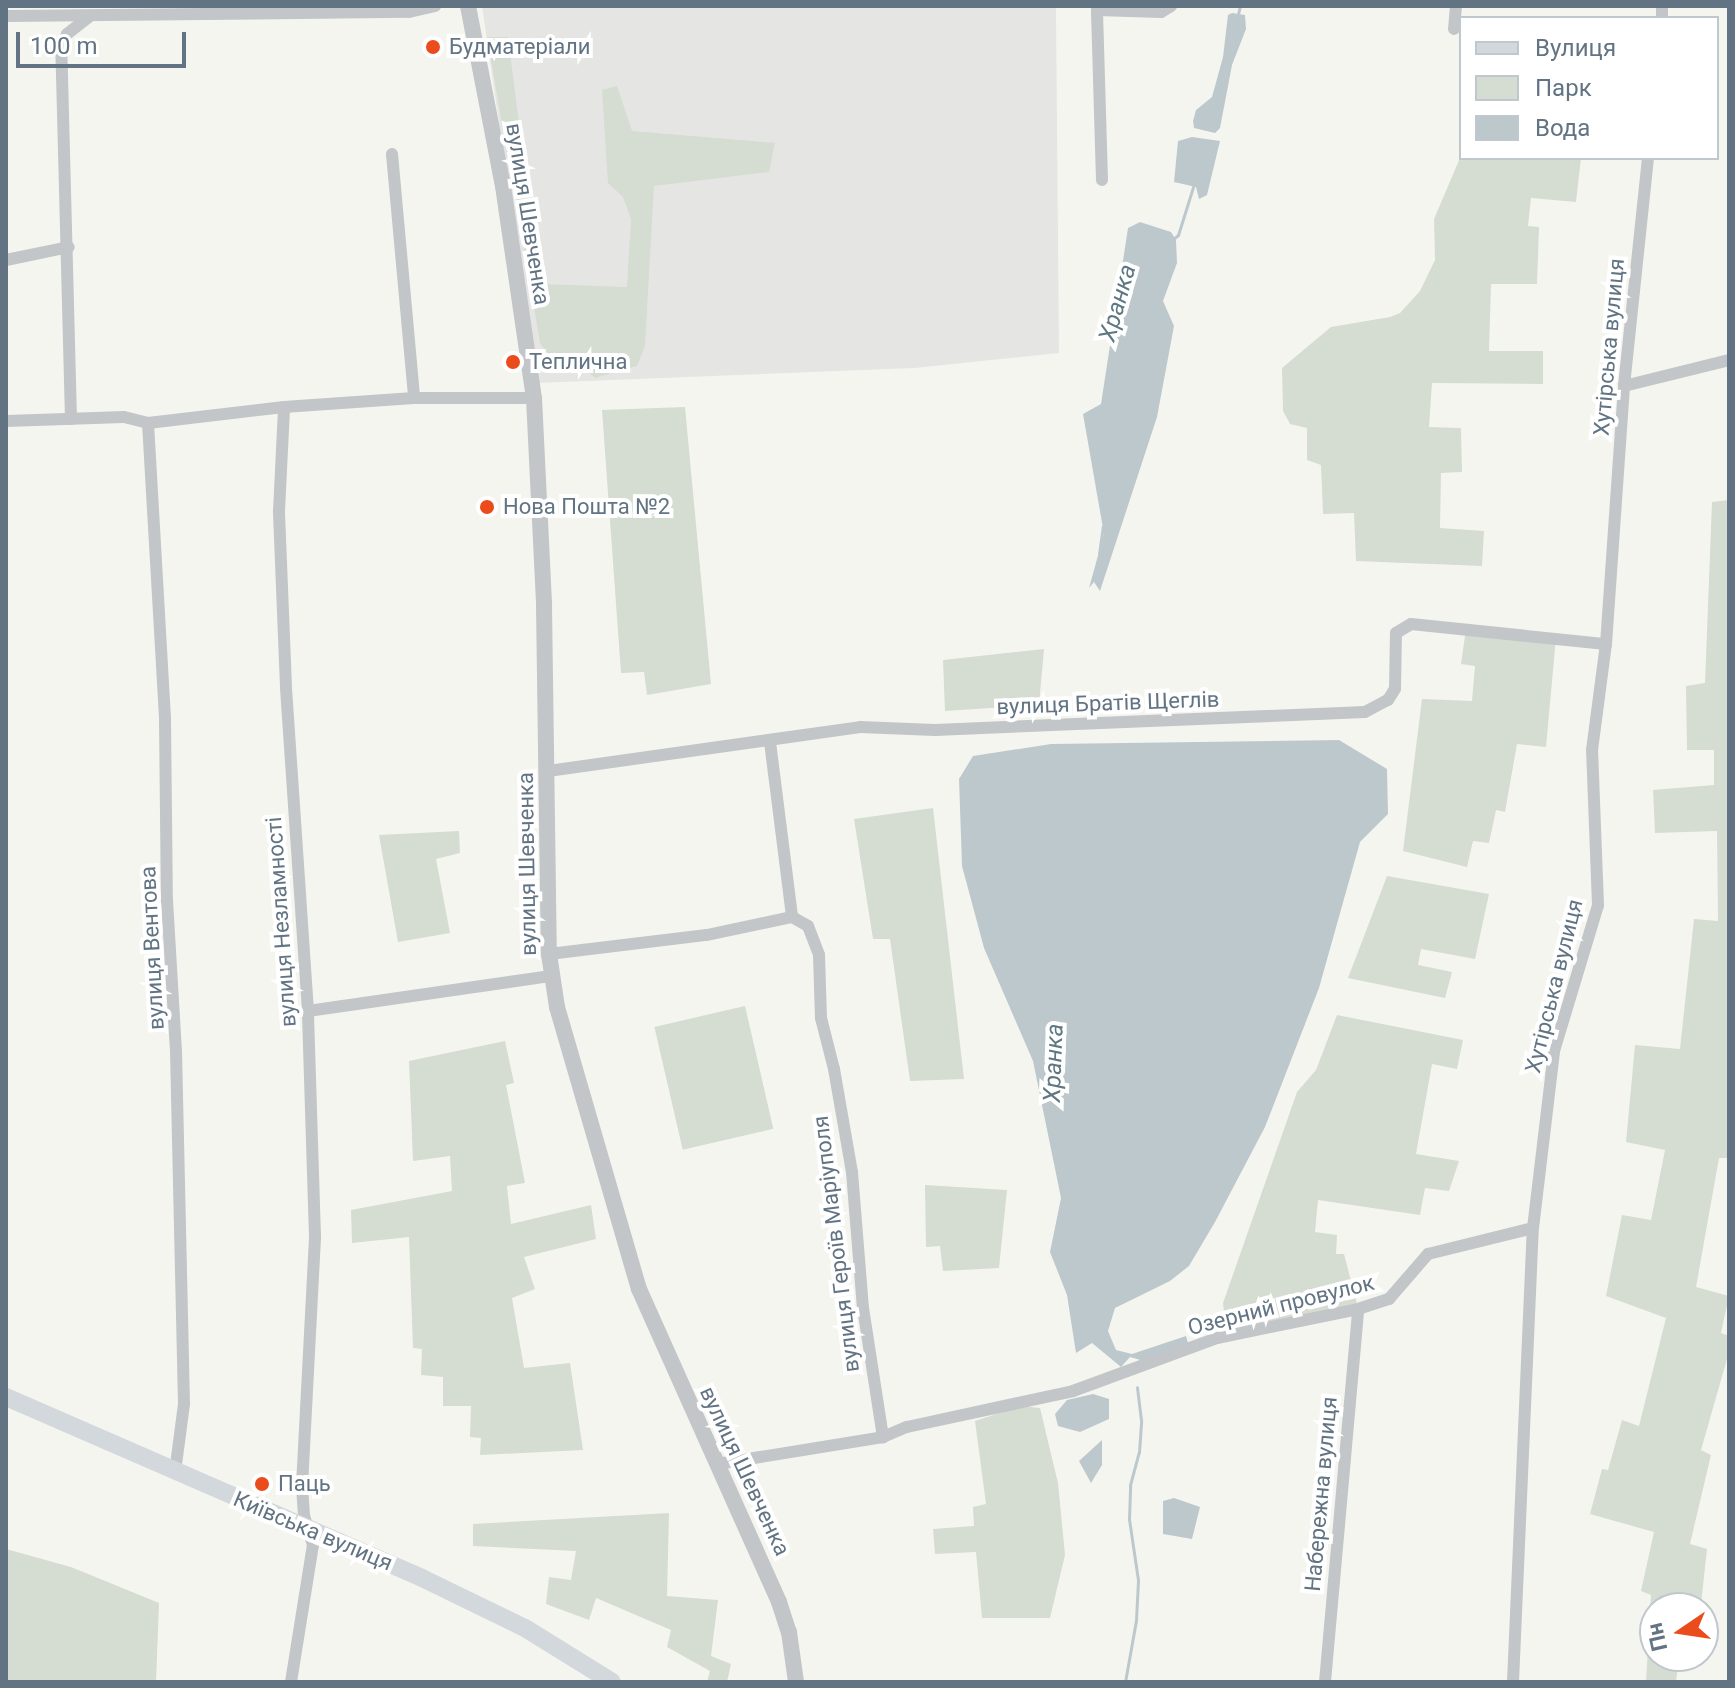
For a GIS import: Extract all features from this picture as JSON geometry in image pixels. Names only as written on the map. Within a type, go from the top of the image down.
[{"type":"main road","name":"Київська вулиця","points":[[6,1397],[422,1578],[525,1628],[612,1682]]},
{"type":"street","points":[[6,16],[290,9],[409,12],[435,6]]},
{"type":"street","name":"вулиця Шевченка","points":[[468,6],[503,186],[534,398],[548,771],[551,976],[639,1289],[779,1602],[789,1632],[796,1682]]},
{"type":"street","points":[[1102,180],[1097,10],[1161,12],[1171,6]]},
{"type":"street","points":[[1454,29],[1456,6]]},
{"type":"street","points":[[71,419],[69,247],[61,47],[67,34],[88,12]]},
{"type":"street","points":[[392,154],[414,398]]},
{"type":"street","name":"Хутірська вулиця","points":[[1513,1682],[1533,1228],[1554,1051],[1598,905],[1592,750],[1606,644],[1624,386],[1648,160]]},
{"type":"street","points":[[6,260],[69,247]]},
{"type":"street","points":[[1624,386],[1729,360]]},
{"type":"street","points":[[6,421],[134,417],[148,423],[284,407],[414,398],[534,398]]},
{"type":"street","name":"вулиця Незламності","points":[[284,407],[279,511],[286,687],[308,1011],[315,1237],[302,1486],[312,1552],[291,1682]]},
{"type":"street","name":"вулиця Вентова","points":[[148,423],[165,719],[167,900],[176,1051],[184,1404],[175,1472]]},
{"type":"street","name":"вулиця Братів Щеглів","points":[[548,771],[860,727],[935,730],[1365,712],[1388,700],[1395,689],[1396,633],[1411,624],[1606,644]]},
{"type":"street","points":[[549,954],[707,935],[792,917],[770,742]]},
{"type":"street","name":"вулиця Героїв Маріуполя","points":[[792,917],[808,926],[819,955],[821,1018],[834,1069],[852,1172],[870,1366],[883,1437]]},
{"type":"street","points":[[308,1011],[551,976]]},
{"type":"street","name":"Озерний провулок","points":[[717,1464],[883,1437],[907,1427],[1073,1391],[1217,1338],[1358,1309],[1389,1299],[1428,1254],[1533,1228]]},
{"type":"street","name":"Набережна вулиця","points":[[1325,1682],[1358,1309]]},
{"type":"shaded area","points":[[482,6],[1056,6],[1059,353],[915,368],[537,383]]},
{"type":"green space","points":[[487,37],[508,37],[525,170],[511,176]]},
{"type":"green space","points":[[617,86],[632,131],[775,143],[769,172],[654,186],[645,346],[637,366],[595,378],[574,360],[552,360],[540,343],[516,199],[530,198],[542,284],[627,287],[631,219],[623,197],[608,183],[602,90]]},
{"type":"green space","points":[[1459,160],[1581,160],[1576,202],[1531,198],[1528,226],[1539,227],[1537,284],[1491,284],[1489,351],[1543,351],[1543,384],[1432,383],[1429,427],[1461,428],[1462,472],[1441,473],[1440,528],[1484,531],[1482,566],[1356,561],[1354,513],[1323,514],[1321,465],[1307,460],[1307,428],[1290,424],[1283,411],[1282,368],[1331,327],[1400,313],[1420,291],[1435,260],[1434,219]]},
{"type":"green space","points":[[685,407],[711,684],[647,695],[644,672],[621,673],[602,410]]},
{"type":"green space","points":[[1729,500],[1729,1158],[1719,1158],[1696,1287],[1729,1296],[1721,1333],[1729,1336],[1729,1352],[1701,1450],[1711,1455],[1690,1544],[1707,1549],[1702,1592],[1644,1592],[1641,1591],[1654,1532],[1590,1514],[1602,1469],[1608,1470],[1622,1420],[1639,1426],[1666,1318],[1606,1296],[1622,1215],[1651,1220],[1665,1150],[1626,1142],[1635,1045],[1680,1049],[1694,919],[1718,921],[1717,831],[1655,833],[1653,790],[1714,785],[1714,750],[1687,750],[1686,686],[1705,683],[1712,502]]},
{"type":"green space","points":[[1466,629],[1556,638],[1546,747],[1517,744],[1505,812],[1496,810],[1489,843],[1473,841],[1467,867],[1403,851],[1422,699],[1472,701],[1475,666],[1461,664]]},
{"type":"green space","points":[[1044,649],[1039,705],[945,711],[943,660]]},
{"type":"green space","points":[[933,808],[964,1079],[910,1081],[890,939],[873,939],[854,819]]},
{"type":"green space","points":[[459,831],[460,853],[436,859],[450,933],[398,942],[379,835]]},
{"type":"green space","points":[[1387,876],[1489,894],[1475,959],[1421,949],[1418,965],[1452,972],[1445,998],[1348,978]]},
{"type":"green space","points":[[745,1006],[773,1129],[683,1150],[654,1027]]},
{"type":"green space","points":[[1337,1015],[1463,1040],[1457,1069],[1432,1064],[1416,1154],[1459,1161],[1449,1191],[1425,1188],[1420,1215],[1318,1200],[1315,1232],[1337,1235],[1336,1254],[1344,1254],[1357,1304],[1226,1331],[1223,1303],[1297,1092],[1316,1070]]},
{"type":"green space","points":[[505,1041],[514,1083],[506,1085],[525,1183],[507,1186],[511,1224],[591,1205],[596,1239],[524,1257],[535,1289],[512,1298],[524,1368],[570,1363],[583,1450],[480,1455],[481,1438],[470,1437],[471,1406],[443,1406],[443,1377],[421,1375],[422,1349],[413,1348],[409,1237],[352,1243],[351,1210],[452,1191],[450,1156],[413,1161],[409,1061]]},
{"type":"green space","points":[[925,1185],[1007,1190],[999,1268],[943,1271],[940,1246],[926,1247]]},
{"type":"green space","points":[[1021,1406],[1040,1408],[1058,1483],[1065,1555],[1050,1618],[982,1618],[976,1552],[935,1554],[933,1529],[974,1526],[973,1507],[986,1504],[975,1421]]},
{"type":"green space","points":[[669,1513],[667,1596],[718,1600],[711,1656],[731,1664],[727,1682],[707,1682],[710,1671],[667,1647],[671,1630],[596,1598],[589,1620],[546,1604],[549,1577],[571,1580],[576,1551],[473,1546],[473,1524]]},
{"type":"green space","points":[[6,1549],[71,1567],[159,1603],[156,1682],[6,1682]]},
{"type":"green space","points":[[1647,1672],[1677,1672],[1676,1682],[1646,1682]]},
{"type":"water","points":[[1228,15],[1245,15],[1246,29],[1232,65],[1220,128],[1215,133],[1194,128],[1193,121],[1196,110],[1212,97],[1223,57]]},
{"type":"water","points":[[1192,137],[1220,141],[1207,195],[1199,199],[1196,187],[1174,182],[1178,141]]},
{"type":"water","points":[[1140,222],[1171,232],[1176,240],[1177,263],[1163,301],[1174,326],[1157,417],[1100,591],[1094,582],[1089,588],[1104,534],[1083,414],[1101,404],[1128,228]]},
{"type":"water","points":[[1339,740],[1387,769],[1388,814],[1360,842],[1319,988],[1265,1127],[1215,1222],[1189,1266],[1170,1281],[1115,1308],[1108,1331],[1116,1350],[1132,1354],[1186,1336],[1188,1343],[1144,1361],[1130,1357],[1121,1367],[1092,1343],[1076,1353],[1067,1295],[1050,1252],[1061,1198],[1033,1061],[984,948],[962,866],[959,779],[973,756],[1051,744]]},
{"type":"water","points":[[1093,1394],[1109,1399],[1109,1419],[1080,1432],[1058,1426],[1055,1414],[1067,1400]]},
{"type":"water","points":[[1102,1440],[1102,1465],[1091,1483],[1079,1461]]},
{"type":"water","points":[[1174,1498],[1200,1507],[1192,1539],[1163,1534],[1163,1501]]},
{"type":"waterway","name":"Хранка","points":[[1238,14],[1240,6]]},
{"type":"waterway","name":"Хранка","points":[[1172,240],[1178,235],[1194,184]]},
{"type":"waterway","name":"Хранка","points":[[1099,554],[1103,526]]},
{"type":"waterway","name":"Хранка","points":[[1125,1682],[1136,1620],[1138,1580],[1129,1519],[1130,1485],[1139,1452],[1141,1420],[1137,1387]]},
{"type":"place","name":"Будматеріали","points":[[433,47]]},
{"type":"place","name":"Теплична","points":[[513,362]]},
{"type":"place","name":"Нова Пошта №2","points":[[487,507]]},
{"type":"place","name":"Паць","points":[[262,1484]]}]
